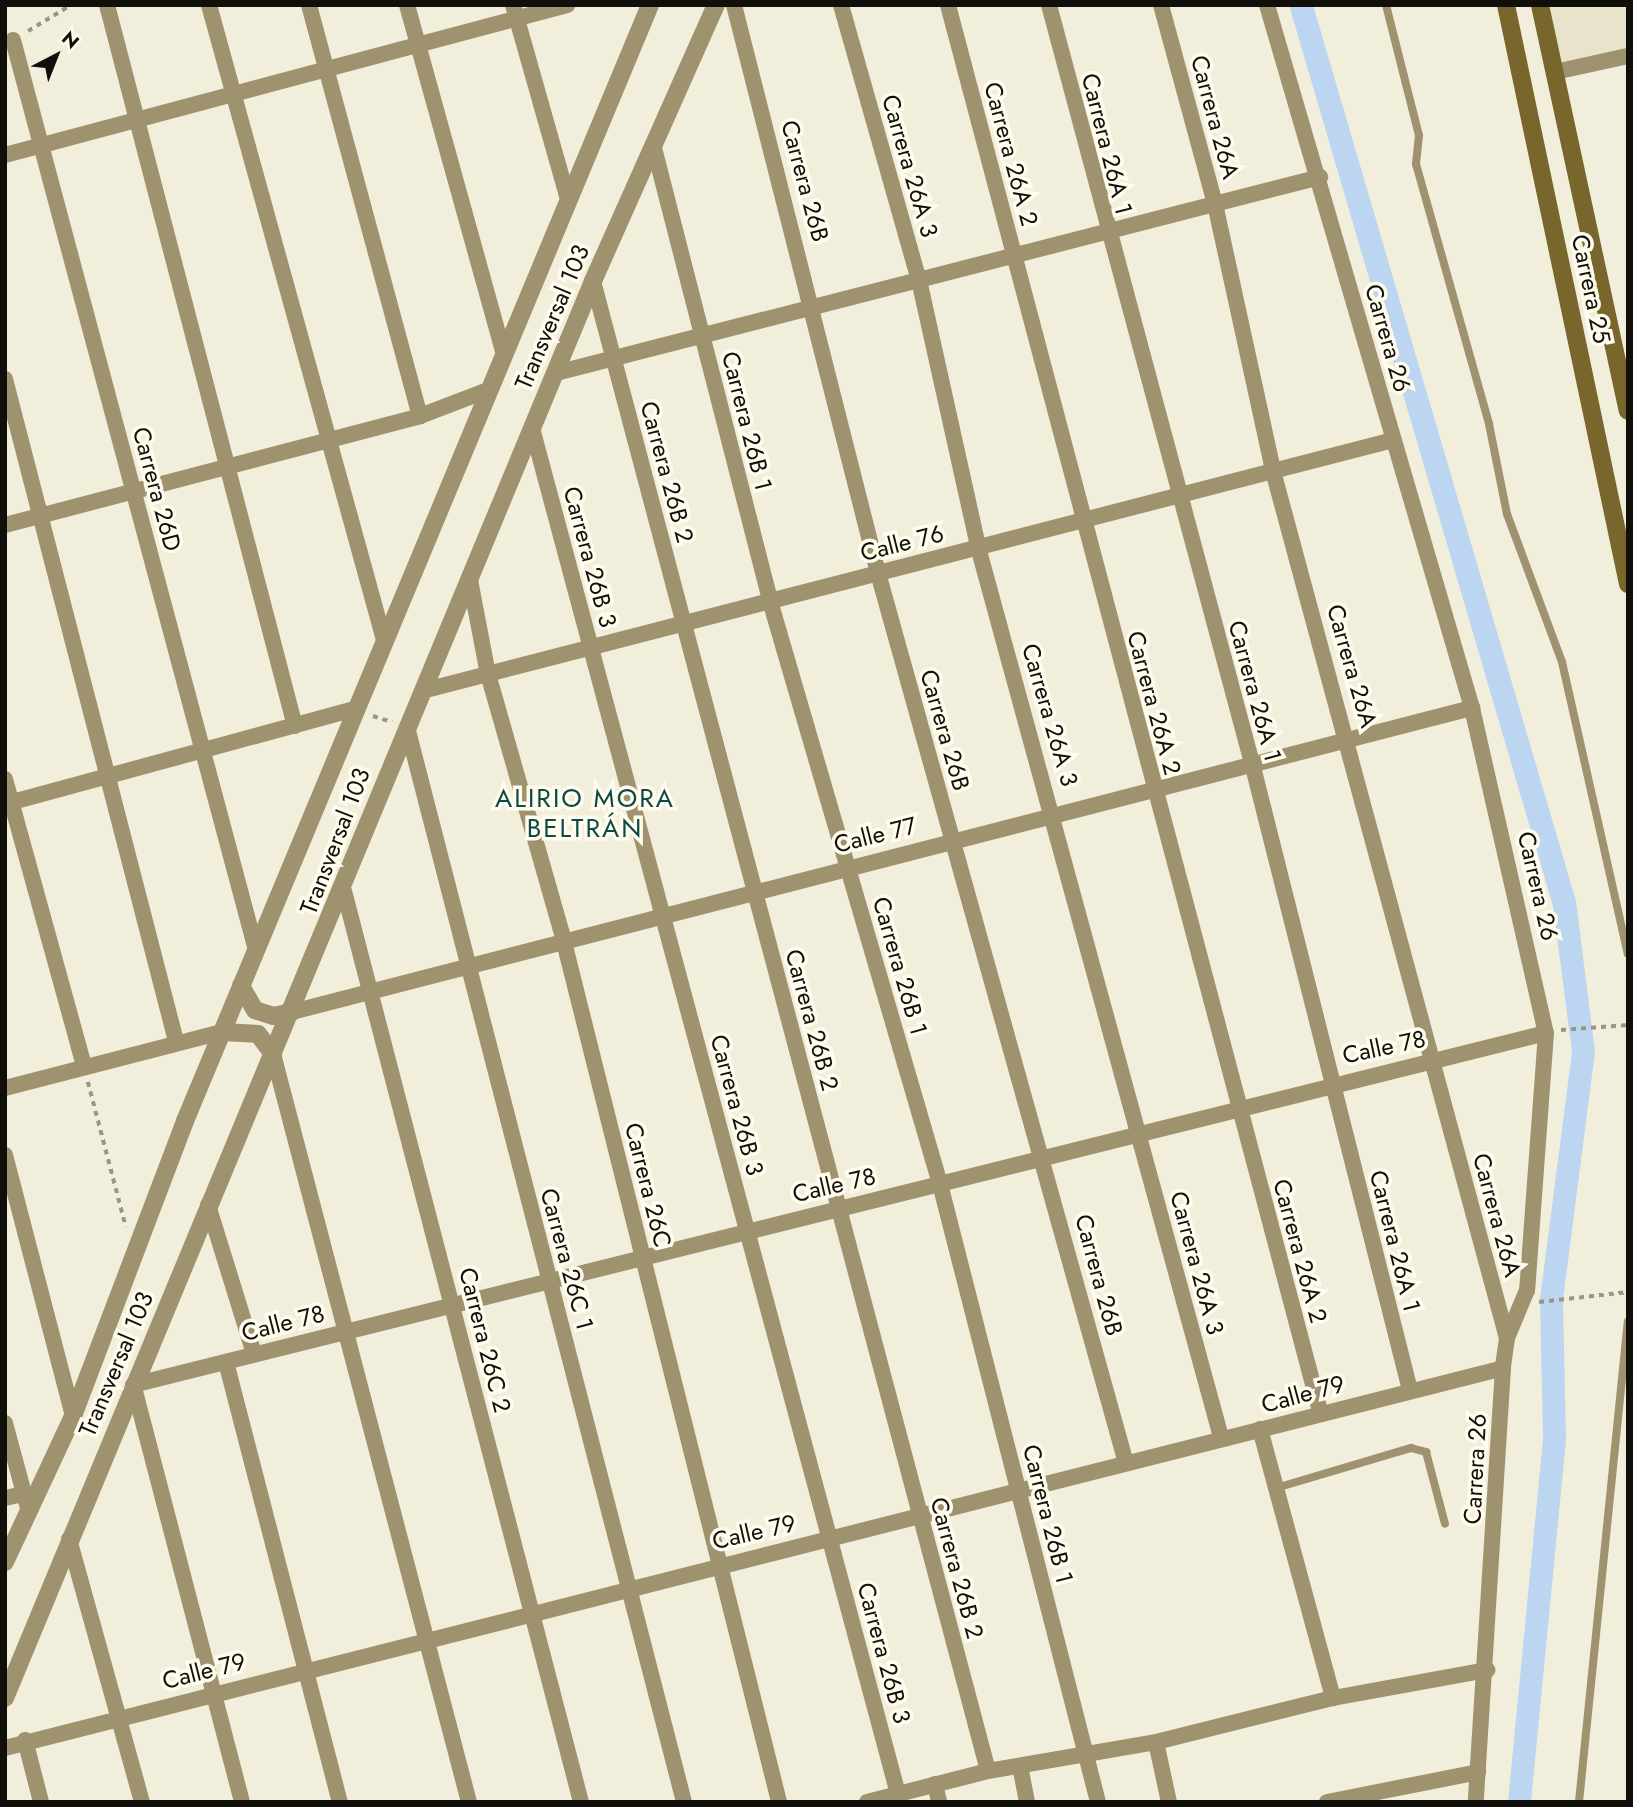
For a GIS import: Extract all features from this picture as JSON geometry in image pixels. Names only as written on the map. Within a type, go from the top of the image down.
[{"type":"main road","name":"Carrera 25","points":[[1506,5],[1628,584]]},
{"type":"main road","name":"Carrera 25","points":[[1541,5],[1628,411]]},
{"type":"street","points":[[107,5],[295,726]]},
{"type":"street","points":[[209,5],[384,640]]},
{"type":"street","points":[[309,5],[421,416]]},
{"type":"street","points":[[407,5],[503,352]]},
{"type":"street","points":[[5,155],[418,46],[515,12],[566,5]]},
{"type":"street","name":"Transversal 103","points":[[5,1562],[26,1501],[73,1416],[133,1254],[222,1032],[567,196],[650,5]]},
{"type":"street","name":"Transversal 103","points":[[5,1698],[208,1205],[344,891],[407,727],[593,281],[716,5]]},
{"type":"street","name":"Carrera 26B","points":[[734,5],[815,307],[878,573],[1043,1154],[1126,1463]]},
{"type":"street","name":"Carrera 26A 3","points":[[841,5],[919,280],[978,547],[1055,813],[1221,1437]]},
{"type":"street","name":"Carrera 26A 2","points":[[947,5],[1236,1105],[1320,1411]]},
{"type":"street","name":"Carrera 26A 1","points":[[1049,5],[1106,232],[1252,763],[1330,1082],[1410,1390]]},
{"type":"street","name":"Carrera 26A","points":[[1161,5],[1215,204],[1273,471],[1349,739],[1431,1060],[1507,1338]]},
{"type":"street","name":"Carrera 26","points":[[1267,5],[1320,177],[1393,440],[1472,708],[1546,1033],[1527,1290],[1507,1338],[1503,1368],[1487,1670],[1476,1802]]},
{"type":"street","points":[[515,12],[567,196]]},
{"type":"street","name":"Carrera 26D","points":[[13,40],[256,950]]},
{"type":"street","points":[[1555,72],[1628,56]]},
{"type":"street","name":"Carrera 26B 1","points":[[653,144],[770,601],[940,1184],[1098,1802]]},
{"type":"street","points":[[556,373],[1320,177]]},
{"type":"street","name":"Carrera 26B 2","points":[[593,281],[988,1771]]},
{"type":"street","points":[[5,379],[176,1041]]},
{"type":"street","points":[[5,525],[329,442],[421,416],[488,390]]},
{"type":"street","name":"Carrera 26B 3","points":[[532,428],[898,1794]]},
{"type":"street","name":"Calle 76","points":[[422,691],[1393,440]]},
{"type":"street","name":"Carrera 26C","points":[[470,580],[488,674],[562,938],[779,1802]]},
{"type":"street","name":"Calle 77","points":[[292,1012],[371,987],[467,962],[1472,708]]},
{"type":"street","points":[[8,803],[355,709]]},
{"type":"street","name":"Carrera 26C 1","points":[[407,727],[684,1802]]},
{"type":"street","points":[[5,779],[8,803],[84,1066]]},
{"type":"street","name":"Carrera 26C 2","points":[[344,891],[581,1802]]},
{"type":"street","points":[[241,986],[248,1003],[264,1014],[292,1012]]},
{"type":"street","points":[[5,1088],[176,1041],[222,1032],[258,1034],[273,1054],[470,1802]]},
{"type":"street","name":"Calle 78","points":[[133,1385],[642,1254],[940,1184],[1043,1154],[1236,1105],[1546,1033]]},
{"type":"street","points":[[5,1155],[73,1416]]},
{"type":"street","points":[[208,1205],[254,1354]]},
{"type":"street","points":[[226,1362],[340,1802]]},
{"type":"street","name":"Calle 79","points":[[13,1741],[1261,1429],[1320,1411],[1503,1368]]},
{"type":"street","points":[[133,1385],[242,1802]]},
{"type":"street","points":[[5,1423],[26,1501],[5,1498]]},
{"type":"street","points":[[1261,1429],[1334,1698]]},
{"type":"street","points":[[69,1539],[142,1802]]},
{"type":"street","points":[[867,1802],[988,1771],[1156,1742],[1334,1698],[1487,1670]]},
{"type":"street","points":[[13,1741],[41,1802]]},
{"type":"street","points":[[1156,1742],[1169,1802]]},
{"type":"street","points":[[1020,1766],[1027,1802]]},
{"type":"street","points":[[1327,1802],[1478,1772]]},
{"type":"street","points":[[935,1784],[939,1802]]},
{"type":"lane","points":[[1386,5],[1419,135],[1416,164],[1489,424],[1507,514],[1562,662],[1628,954]]},
{"type":"lane","points":[[1579,1802],[1628,1321]]},
{"type":"lane","points":[[1276,1488],[1411,1448],[1426,1452],[1445,1524]]},
{"type":"path","points":[[13,40],[71,5]]},
{"type":"path","points":[[355,709],[407,727]]},
{"type":"path","points":[[1565,1030],[1628,1025]]},
{"type":"path","points":[[84,1066],[133,1254]]},
{"type":"path","points":[[1538,1303],[1568,1297],[1628,1292]]},
{"type":"shaded area","points":[[1540,5],[1628,5],[1628,56],[1555,72]]},
{"type":"water","points":[[1289,5],[1313,5],[1576,901],[1595,1052],[1563,1300],[1566,1440],[1531,1802],[1508,1802],[1543,1439],[1540,1299],[1572,1052],[1553,906]]},
{"type":"district","name":"ALIRIO MORA BELTRÁN","points":[[585,814]]}]
